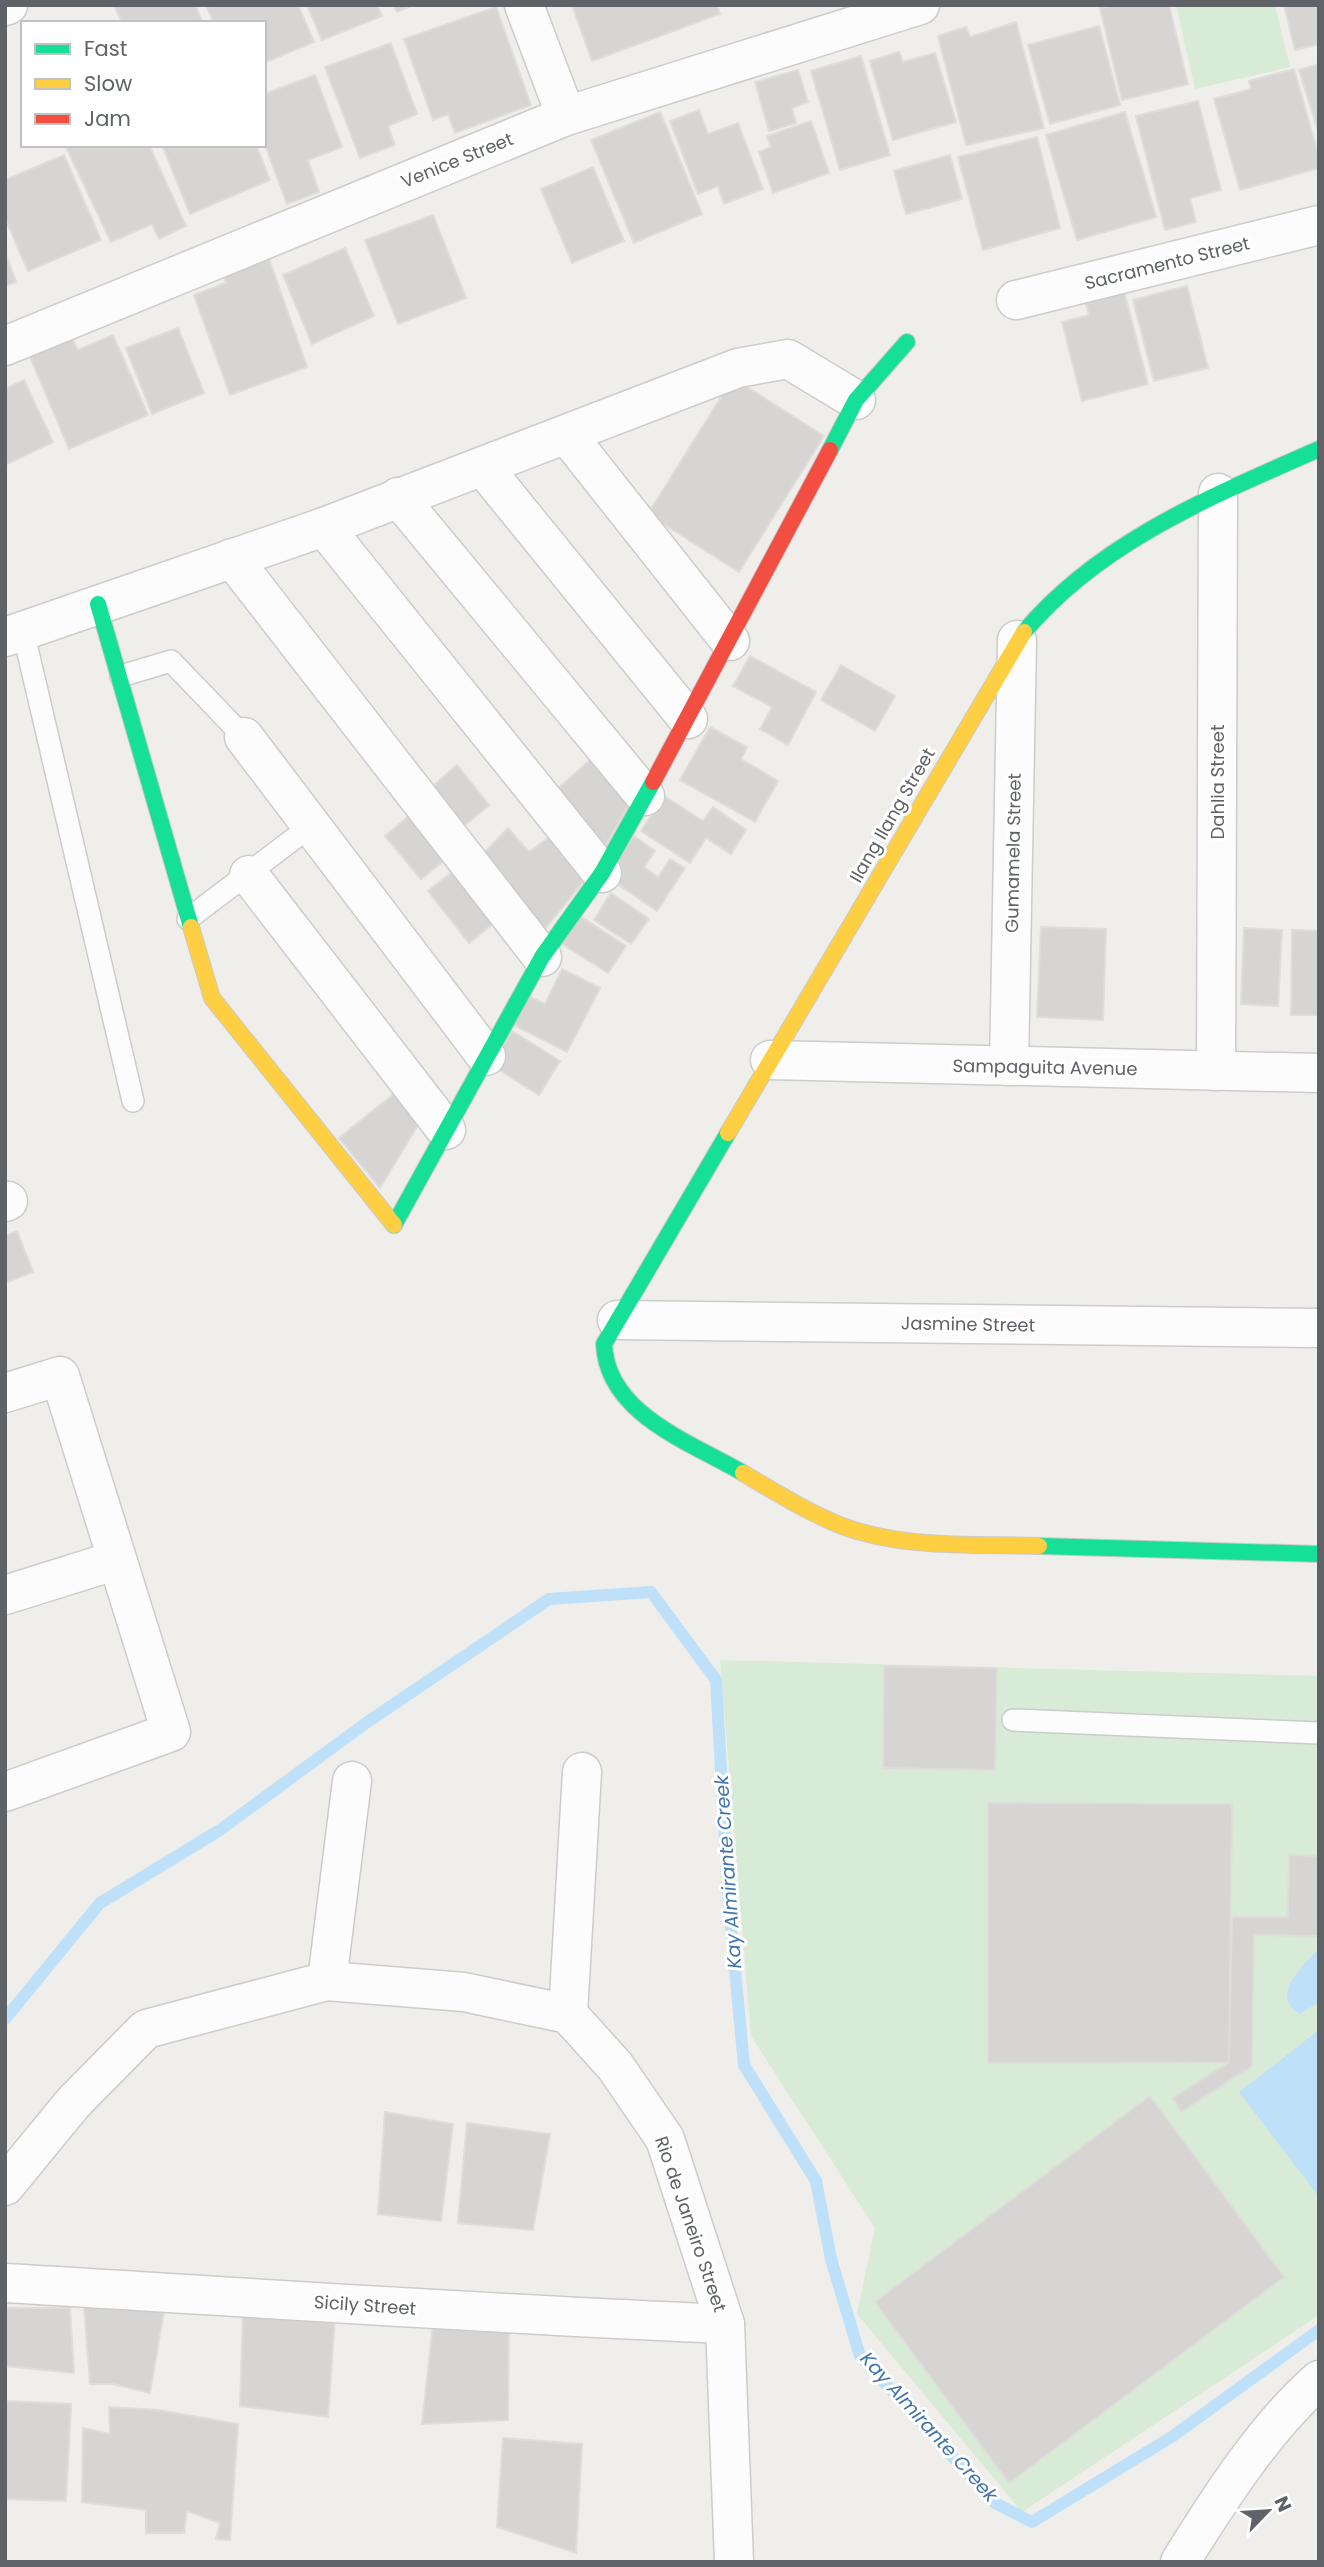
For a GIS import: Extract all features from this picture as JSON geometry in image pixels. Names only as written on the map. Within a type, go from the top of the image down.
[{"type":"street","points":[[524,5],[566,116]]},
{"type":"street","name":"Venice Street","points":[[5,346],[566,116],[920,5]]},
{"type":"street","name":"Sacramento Street","points":[[1016,300],[1319,225]]},
{"type":"street","points":[[99,604],[212,998],[393,1226],[542,957],[602,873],[730,641],[856,400],[907,342]]},
{"type":"street","points":[[14,634],[324,527],[738,368],[788,359],[856,400]]},
{"type":"street","points":[[567,435],[730,641]]},
{"type":"street","name":"Ilang Ilang Street","points":[[1319,449],[1218,493],[1153,527],[1106,558],[1053,600],[1017,640],[604,1344],[605,1365],[616,1388],[638,1412],[798,1505],[843,1526],[890,1538],[933,1544],[1319,1555]]},
{"type":"street","points":[[482,467],[688,719]]},
{"type":"street","name":"Dahlia Street","points":[[1216,1071],[1218,493]]},
{"type":"street","points":[[398,497],[645,796]]},
{"type":"street","points":[[324,527],[602,873]]},
{"type":"street","points":[[232,558],[542,957]]},
{"type":"street","name":"Gumamela Street","points":[[1009,1066],[1017,640]]},
{"type":"street","points":[[244,737],[486,1056]]},
{"type":"street","points":[[249,875],[446,1130]]},
{"type":"street","name":"Sampaguita Avenue","points":[[770,1060],[1319,1073]]},
{"type":"street","name":"Jasmine Street","points":[[617,1320],[1319,1328]]},
{"type":"street","points":[[5,1393],[60,1376],[171,1732],[5,1792]]},
{"type":"street","points":[[5,1595],[117,1560]]},
{"type":"street","points":[[5,2186],[73,2103],[146,2029],[327,1980],[464,1992],[568,2014],[582,1772]]},
{"type":"street","points":[[327,1980],[352,1781]]},
{"type":"street","name":"Rio de Janeiro Street","points":[[568,2014],[615,2066],[665,2139],[724,2324],[734,2562]]},
{"type":"street","name":"Sicily Street","points":[[5,2283],[263,2297],[494,2315],[724,2324]]},
{"type":"street","points":[[1180,2562],[1219,2499],[1302,2395],[1319,2380]]},
{"type":"lane","points":[[14,634],[132,1101]]},
{"type":"lane","points":[[121,676],[171,661],[244,737]]},
{"type":"lane","points":[[188,919],[313,825]]},
{"type":"lane","points":[[1013,1720],[1319,1733]]},
{"type":"green space","points":[[1176,5],[1275,5],[1290,67],[1195,89]]},
{"type":"green space","points":[[720,1660],[1319,1676],[1319,2315],[1022,2512],[857,2314],[875,2228],[751,2036]]},
{"type":"water","points":[[1319,1952],[1319,2002],[1300,2014],[1291,2007],[1288,1991],[1296,1974]]},
{"type":"water","points":[[1319,2030],[1319,2197],[1239,2092]]},
{"type":"building","points":[[195,5],[202,21],[121,21],[115,7]]},
{"type":"building","points":[[206,5],[298,5],[314,42],[266,62],[266,21],[213,21]]},
{"type":"building","points":[[307,5],[377,5],[382,16],[322,40]]},
{"type":"building","points":[[394,5],[413,5],[397,12]]},
{"type":"building","points":[[572,5],[717,5],[720,14],[592,61]]},
{"type":"building","points":[[1114,5],[1169,5],[1188,84],[1122,100],[1100,8]]},
{"type":"building","points":[[1284,5],[1319,5],[1319,44],[1295,50]]},
{"type":"building","points":[[496,7],[531,105],[455,133],[448,114],[433,120],[404,39]]},
{"type":"building","points":[[1016,22],[1044,128],[966,145],[938,36],[966,27],[970,37]]},
{"type":"building","points":[[1099,26],[1120,105],[1050,124],[1028,45]]},
{"type":"building","points":[[391,43],[417,114],[388,126],[395,145],[360,158],[325,67]]},
{"type":"building","points":[[899,52],[903,62],[935,53],[956,122],[893,140],[870,61]]},
{"type":"building","points":[[861,56],[890,155],[840,170],[811,71]]},
{"type":"building","points":[[1319,64],[1319,134],[1299,70]]},
{"type":"building","points":[[1294,69],[1319,157],[1319,168],[1240,190],[1214,99],[1251,89],[1249,81]]},
{"type":"building","points":[[798,70],[808,102],[792,108],[796,123],[769,131],[755,82]]},
{"type":"building","points":[[315,75],[342,147],[308,160],[319,192],[287,204],[266,147],[266,93]]},
{"type":"building","points":[[1198,101],[1221,190],[1190,198],[1196,222],[1165,230],[1136,116]]},
{"type":"building","points":[[699,110],[708,134],[738,123],[763,189],[724,204],[718,186],[698,194],[670,121]]},
{"type":"building","points":[[660,112],[702,214],[634,243],[591,140]]},
{"type":"building","points":[[1125,112],[1156,217],[1077,240],[1046,135]]},
{"type":"building","points":[[811,121],[829,173],[773,193],[759,152],[771,147],[767,136]]},
{"type":"building","points":[[1037,137],[1060,228],[983,250],[958,157]]},
{"type":"building","points":[[66,147],[150,147],[186,226],[159,239],[152,224],[111,242]]},
{"type":"building","points":[[163,147],[257,147],[270,180],[190,214]]},
{"type":"building","points":[[64,155],[101,240],[28,271],[5,218],[5,180]]},
{"type":"building","points":[[950,155],[962,199],[906,214],[894,171]]},
{"type":"building","points":[[593,167],[624,241],[572,263],[541,189]]},
{"type":"building","points":[[433,215],[466,298],[398,324],[365,240]]},
{"type":"building","points":[[345,248],[374,316],[312,344],[283,275]]},
{"type":"building","points":[[5,252],[16,282],[5,286]]},
{"type":"building","points":[[268,256],[307,367],[230,395],[194,295],[226,283],[222,272]]},
{"type":"building","points":[[1187,286],[1208,368],[1154,381],[1133,300]]},
{"type":"building","points":[[1123,287],[1148,384],[1082,401],[1062,322],[1089,315],[1084,297]]},
{"type":"building","points":[[178,328],[204,393],[152,414],[126,348]]},
{"type":"building","points":[[113,335],[148,415],[69,449],[30,357],[72,339],[78,350]]},
{"type":"building","points":[[733,378],[824,436],[739,572],[648,514]]},
{"type":"building","points":[[24,380],[53,442],[5,465],[5,389]]},
{"type":"building","points":[[750,656],[816,692],[788,745],[760,729],[772,707],[733,686]]},
{"type":"building","points":[[841,665],[895,696],[875,731],[821,700]]},
{"type":"building","points":[[710,727],[747,747],[741,759],[778,781],[755,822],[680,780]]},
{"type":"building","points":[[598,753],[634,796],[598,859],[546,799]]},
{"type":"building","points":[[457,765],[489,805],[459,830],[427,791]]},
{"type":"building","points":[[664,796],[703,821],[713,807],[746,830],[731,854],[706,838],[690,863],[641,831]]},
{"type":"building","points":[[416,810],[452,854],[421,879],[385,836]]},
{"type":"building","points":[[508,828],[529,852],[559,830],[591,872],[541,934],[481,856]]},
{"type":"building","points":[[634,836],[655,851],[644,867],[658,877],[670,859],[685,868],[657,911],[606,876]]},
{"type":"building","points":[[460,866],[500,918],[469,943],[428,891]]},
{"type":"building","points":[[611,893],[649,919],[631,944],[594,920]]},
{"type":"building","points":[[580,916],[626,946],[608,973],[562,944]]},
{"type":"building","points":[[1041,927],[1106,929],[1103,1020],[1037,1017]]},
{"type":"building","points":[[1244,928],[1282,930],[1278,1006],[1241,1004]]},
{"type":"building","points":[[1292,930],[1319,931],[1319,1015],[1291,1015]]},
{"type":"building","points":[[562,969],[600,988],[567,1052],[514,1025],[528,996],[545,1004]]},
{"type":"building","points":[[512,1031],[560,1061],[539,1095],[491,1065]]},
{"type":"building","points":[[395,1093],[419,1123],[380,1188],[339,1138]]},
{"type":"building","points":[[17,1231],[33,1272],[5,1283],[5,1236]]},
{"type":"building","points":[[884,1666],[997,1668],[995,1770],[883,1768]]},
{"type":"building","points":[[988,1803],[1232,1804],[1229,2062],[988,2063]]},
{"type":"building","points":[[1289,1855],[1319,1856],[1319,1936],[1254,1935],[1252,2066],[1181,2112],[1173,2098],[1229,2062],[1232,1917],[1288,1917]]},
{"type":"building","points":[[1150,2096],[1284,2277],[1009,2483],[875,2302]]},
{"type":"building","points":[[385,2112],[453,2124],[441,2221],[378,2214]]},
{"type":"building","points":[[467,2123],[550,2134],[533,2230],[458,2223]]},
{"type":"building","points":[[84,2306],[164,2311],[150,2393],[113,2384],[90,2384]]},
{"type":"building","points":[[5,2308],[70,2308],[74,2373],[5,2366]]},
{"type":"building","points":[[243,2316],[335,2316],[328,2417],[240,2406]]},
{"type":"building","points":[[433,2325],[509,2332],[508,2420],[422,2424]]},
{"type":"building","points":[[5,2401],[71,2404],[66,2501],[5,2499]]},
{"type":"building","points":[[109,2407],[158,2410],[238,2424],[230,2540],[216,2539],[220,2523],[187,2511],[184,2533],[146,2533],[146,2510],[82,2502],[83,2428],[110,2434]]},
{"type":"building","points":[[503,2438],[582,2444],[576,2553],[497,2527]]},
{"type":"waterway","name":"Kay Almirante Creek","points":[[5,2019],[100,1903],[220,1830],[366,1723],[549,1599],[651,1592],[716,1680],[728,1896],[744,2065],[816,2181],[831,2259],[860,2356],[995,2503],[1032,2522],[1173,2436],[1319,2330]]},
{"type":"traffic: fast","points":[[830,450],[856,400],[907,342]]},
{"type":"traffic: fast","points":[[1024,632],[1054,600],[1087,572],[1160,524],[1319,449]]},
{"type":"traffic: fast","points":[[98,604],[191,927]]},
{"type":"traffic: fast","points":[[394,1225],[542,957],[602,873],[653,782]]},
{"type":"traffic: fast","points":[[728,1133],[604,1344],[609,1368],[620,1389],[635,1407],[677,1437],[743,1473]]},
{"type":"traffic: fast","points":[[1039,1546],[1319,1554]]},
{"type":"traffic: slow","points":[[728,1133],[1024,632]]},
{"type":"traffic: slow","points":[[191,927],[212,998],[394,1225]]},
{"type":"traffic: slow","points":[[743,1473],[842,1526],[890,1539],[939,1544],[1039,1546]]},
{"type":"traffic: jam","points":[[653,782],[830,450]]}]
